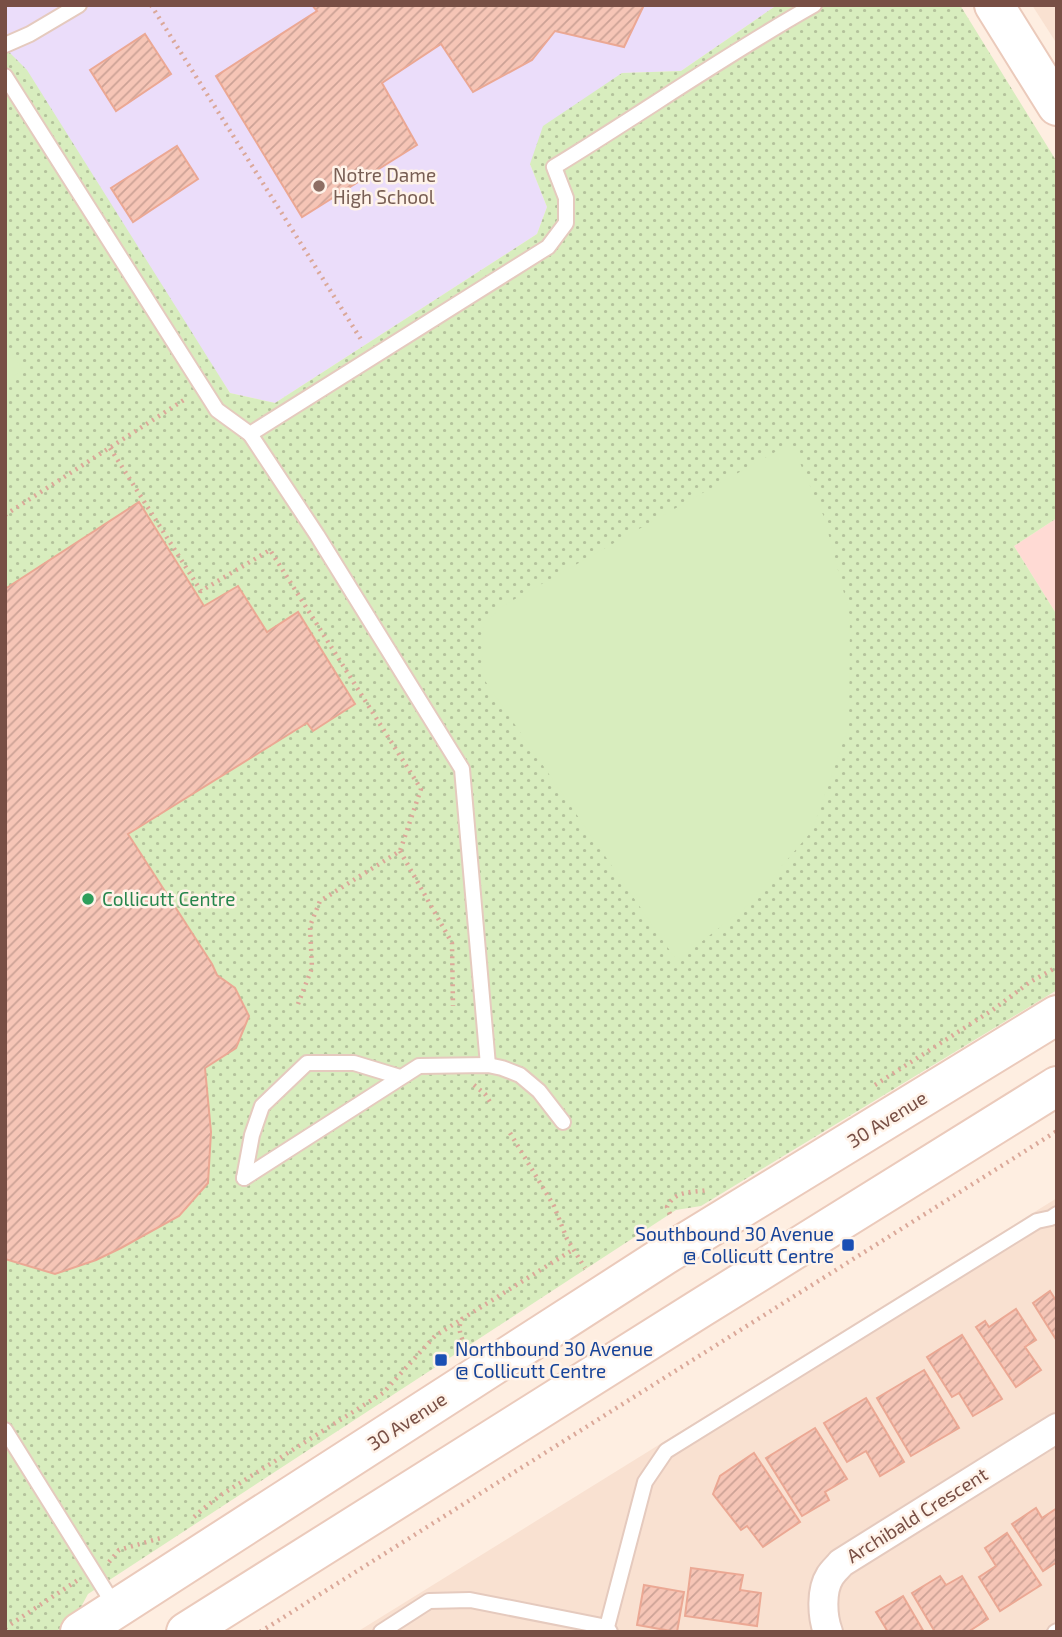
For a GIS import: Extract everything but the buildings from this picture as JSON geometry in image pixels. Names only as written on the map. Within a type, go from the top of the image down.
[{"type":"main road","points":[[994,5],[1057,106]]},
{"type":"main road","name":"30 Avenue","points":[[80,1632],[655,1261],[1057,1015]]},
{"type":"main road","points":[[186,1632],[1057,1086]]},
{"type":"street","name":"Archibald Crescent","points":[[828,1632],[822,1611],[828,1577],[841,1563],[1057,1428]]},
{"type":"lane","points":[[5,45],[30,34],[79,5]]},
{"type":"lane","points":[[250,434],[548,247],[566,223],[566,198],[554,167],[814,5]]},
{"type":"lane","points":[[5,76],[217,410],[250,434],[324,547],[462,769],[488,1065]]},
{"type":"lane","points":[[400,1077],[354,1063],[307,1063],[262,1106],[252,1135],[244,1178],[419,1066],[488,1065],[520,1075],[539,1091],[562,1122]]},
{"type":"lane","points":[[381,1632],[429,1601],[443,1600],[470,1600],[609,1629],[645,1482],[666,1451],[1037,1221],[1055,1220]]},
{"type":"lane","points":[[5,1430],[117,1609]]},
{"type":"path","points":[[151,5],[372,357]]},
{"type":"path","points":[[5,515],[203,388]]},
{"type":"path","points":[[110,449],[201,591],[270,550],[421,789],[400,851],[320,901],[310,926],[313,968],[298,1004]]},
{"type":"path","points":[[400,851],[452,943],[453,1006]]},
{"type":"path","points":[[867,1090],[1057,967]]},
{"type":"path","points":[[468,1083],[485,1094],[490,1102]]},
{"type":"path","points":[[260,1632],[1057,1131]]},
{"type":"path","points":[[510,1133],[554,1206],[568,1239],[589,1273]]},
{"type":"path","points":[[671,1213],[667,1207],[677,1195],[711,1188]]},
{"type":"path","points":[[184,1524],[221,1495],[383,1393],[435,1336],[574,1249]]},
{"type":"path","points":[[462,1319],[459,1332],[467,1350]]},
{"type":"path","points":[[109,1562],[119,1550],[165,1537]]},
{"type":"path","points":[[5,1628],[76,1581]]},
{"type":"shaded area","name":"Notre Dame High School","points":[[5,5],[777,5],[681,71],[622,73],[530,164],[547,207],[537,234],[275,403],[230,393],[5,48]]},
{"type":"shaded area","points":[[1032,5],[1057,5],[1057,44]]},
{"type":"shaded area","points":[[1057,518],[1057,615],[1014,546]]},
{"type":"shaded area","points":[[1057,1198],[1057,1632],[357,1632]]},
{"type":"green space","points":[[777,5],[960,5],[1057,162],[1057,518],[1014,546],[1057,615],[1057,990],[701,1206],[676,1210],[88,1594],[74,1620],[55,1632],[5,1632],[5,48],[27,70],[230,393],[275,403],[537,234],[547,207],[530,164],[543,126],[622,73],[681,71]]},
{"type":"green space","points":[[5,342],[23,370],[5,381]]},
{"type":"green space","points":[[791,443],[824,517],[850,616],[849,725],[812,831],[747,906],[677,961],[481,675],[484,625],[501,607]]},
{"type":"place","name":"Notre Dame High School","points":[[319,186]]},
{"type":"place","name":"Collicutt Centre","points":[[88,899]]},
{"type":"place","name":"Southbound 30 Avenue @ Collicutt Centre","points":[[848,1245]]},
{"type":"place","name":"Northbound 30 Avenue @ Collicutt Centre","points":[[441,1360]]}]
